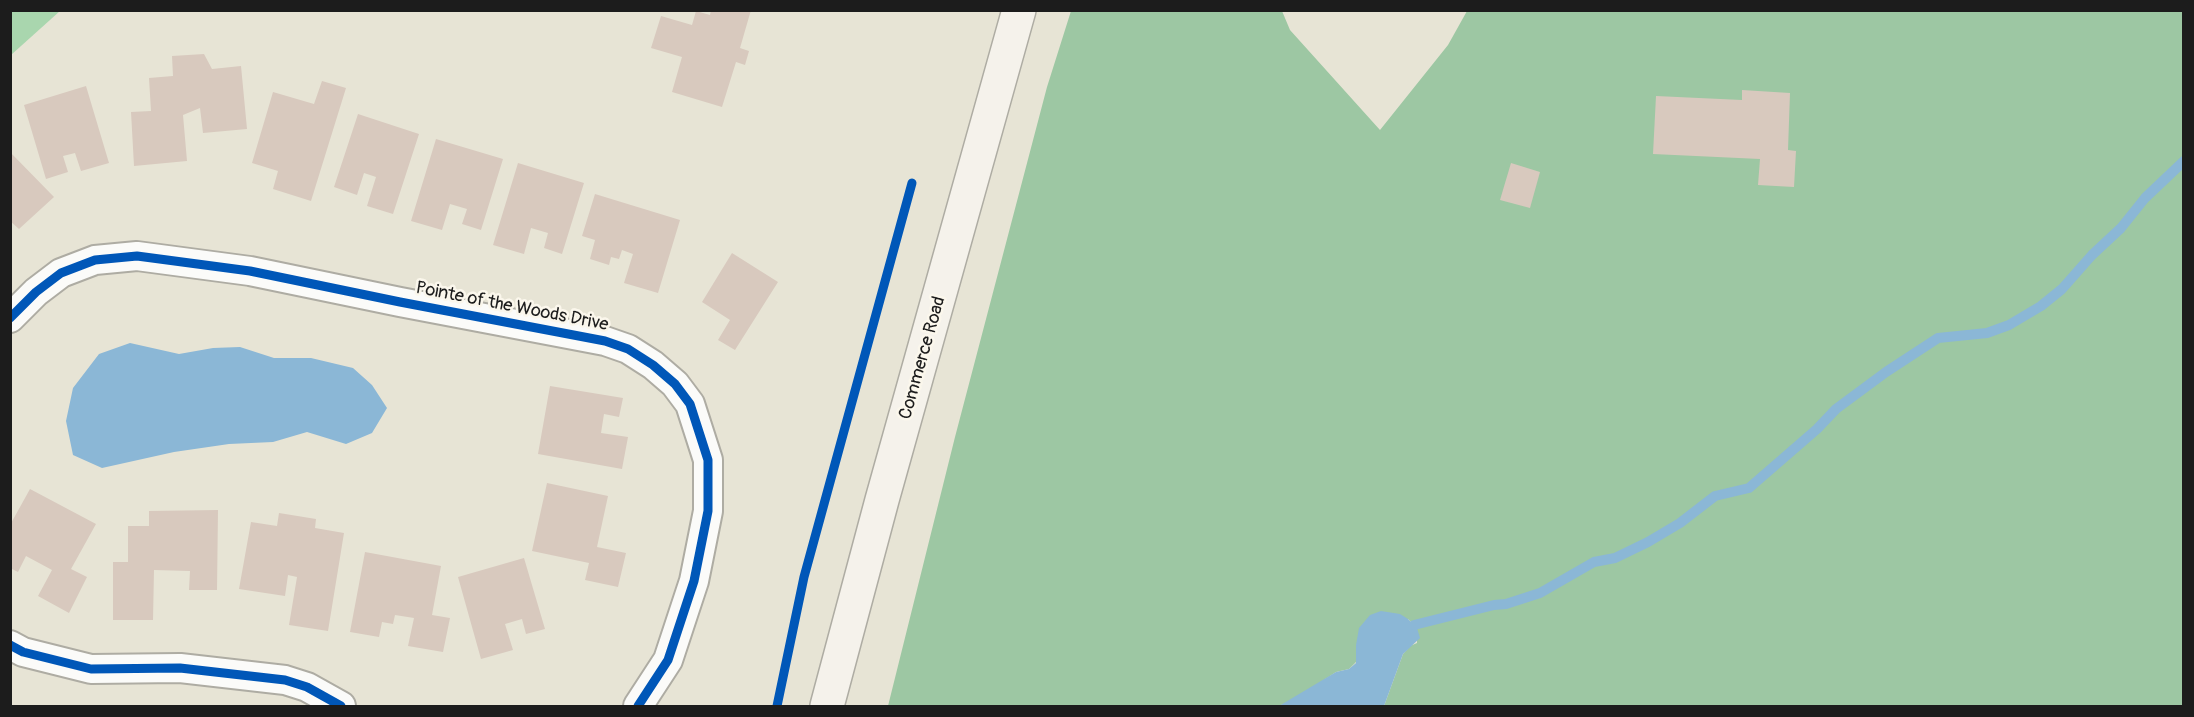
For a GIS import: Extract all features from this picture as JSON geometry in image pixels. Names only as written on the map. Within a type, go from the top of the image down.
[{"type":"main road","name":"Commerce Road","points":[[827,706],[1019,10]]},
{"type":"street","name":"Pointe of the Woods Drive","points":[[10,318],[36,292],[61,273],[96,260],[136,256],[250,271],[605,341],[628,350],[653,365],[675,384],[690,404],[708,460],[708,511],[694,581],[668,660],[638,706]]},
{"type":"street","points":[[10,645],[23,652],[92,669],[180,668],[285,680],[307,687],[341,706]]},
{"type":"green space","points":[[11,10],[60,10],[60,11],[11,55]]},
{"type":"green space","points":[[1071,11],[1282,11],[1290,30],[1380,130],[1448,45],[1467,11],[2183,11],[2183,706],[1384,706],[1403,654],[1410,646],[1417,643],[1417,628],[1408,619],[1356,645],[1356,662],[1349,669],[1336,672],[1295,699],[1279,706],[888,706],[955,437],[1047,87]]},
{"type":"water","points":[[130,343],[179,354],[213,348],[240,347],[274,358],[311,358],[353,368],[372,385],[387,408],[372,433],[346,444],[307,432],[273,442],[229,444],[174,452],[102,468],[73,455],[66,421],[73,388],[99,354]]},
{"type":"water","points":[[1381,611],[1400,614],[1408,619],[1417,628],[1420,638],[1403,654],[1384,706],[1279,706],[1336,672],[1349,669],[1356,663],[1359,628],[1370,615]]},
{"type":"building","points":[[711,10],[751,10],[740,48],[749,51],[745,65],[736,62],[722,107],[672,92],[682,57],[651,48],[661,16],[692,25],[696,11],[710,15]]},
{"type":"building","points":[[204,54],[212,69],[241,66],[247,129],[203,133],[200,108],[183,115],[187,161],[134,166],[131,112],[151,111],[149,78],[173,76],[172,56]]},
{"type":"building","points":[[322,81],[346,88],[311,201],[273,189],[278,171],[252,163],[273,92],[314,104]]},
{"type":"building","points":[[86,86],[109,163],[81,171],[75,153],[63,156],[68,172],[46,179],[24,105]]},
{"type":"building","points":[[1742,90],[1790,93],[1788,150],[1796,151],[1794,187],[1758,185],[1760,159],[1653,154],[1656,96],[1742,100]]},
{"type":"building","points":[[358,114],[419,134],[393,214],[367,206],[376,177],[364,173],[357,195],[334,187]]},
{"type":"building","points":[[436,139],[503,159],[481,230],[462,224],[467,209],[450,204],[442,230],[411,221]]},
{"type":"building","points":[[10,152],[54,197],[19,229],[10,221]]},
{"type":"building","points":[[518,163],[584,183],[562,254],[544,248],[548,233],[531,228],[524,254],[493,245]]},
{"type":"building","points":[[1511,163],[1540,172],[1530,208],[1500,200]]},
{"type":"building","points":[[595,194],[680,220],[658,293],[624,283],[633,254],[622,250],[619,259],[611,257],[609,265],[590,259],[595,240],[582,236]]},
{"type":"building","points":[[732,253],[778,282],[735,350],[718,340],[730,320],[702,302]]},
{"type":"building","points":[[550,386],[623,398],[619,417],[604,414],[601,433],[628,437],[622,469],[538,454]]},
{"type":"building","points":[[547,483],[608,496],[597,547],[626,553],[618,587],[585,580],[589,563],[532,551]]},
{"type":"building","points":[[30,489],[96,524],[71,569],[87,577],[69,613],[38,596],[52,570],[26,556],[18,572],[10,568],[10,525]]},
{"type":"building","points":[[218,510],[217,590],[189,590],[190,571],[154,570],[153,620],[113,620],[113,562],[128,562],[128,526],[149,526],[149,511]]},
{"type":"building","points":[[279,513],[316,519],[315,528],[344,533],[328,631],[289,625],[297,577],[288,575],[285,596],[239,589],[251,522],[277,526]]},
{"type":"building","points":[[365,552],[441,566],[432,615],[450,618],[443,652],[408,646],[414,618],[395,615],[393,624],[382,622],[379,637],[350,632]]},
{"type":"building","points":[[524,558],[545,629],[526,634],[522,619],[505,624],[513,650],[481,659],[458,577]]},
{"type":"waterway","points":[[1414,625],[1506,604],[1540,593],[1594,562],[1615,558],[1648,542],[1680,523],[1715,496],[1749,488],[1817,429],[1836,409],[1886,372],[1938,338],[1987,333],[2009,325],[2041,306],[2062,289],[2092,255],[2121,228],[2145,198],[2184,161]]},
{"type":"cycle path","points":[[777,706],[804,577],[912,183]]},
{"type":"cycle path","points":[[10,318],[36,292],[61,273],[95,260],[137,256],[250,271],[605,341],[628,349],[653,365],[675,384],[690,404],[708,460],[708,511],[694,581],[668,660],[638,706]]},
{"type":"cycle path","points":[[10,645],[23,652],[91,669],[180,668],[285,680],[307,687],[341,706]]}]
